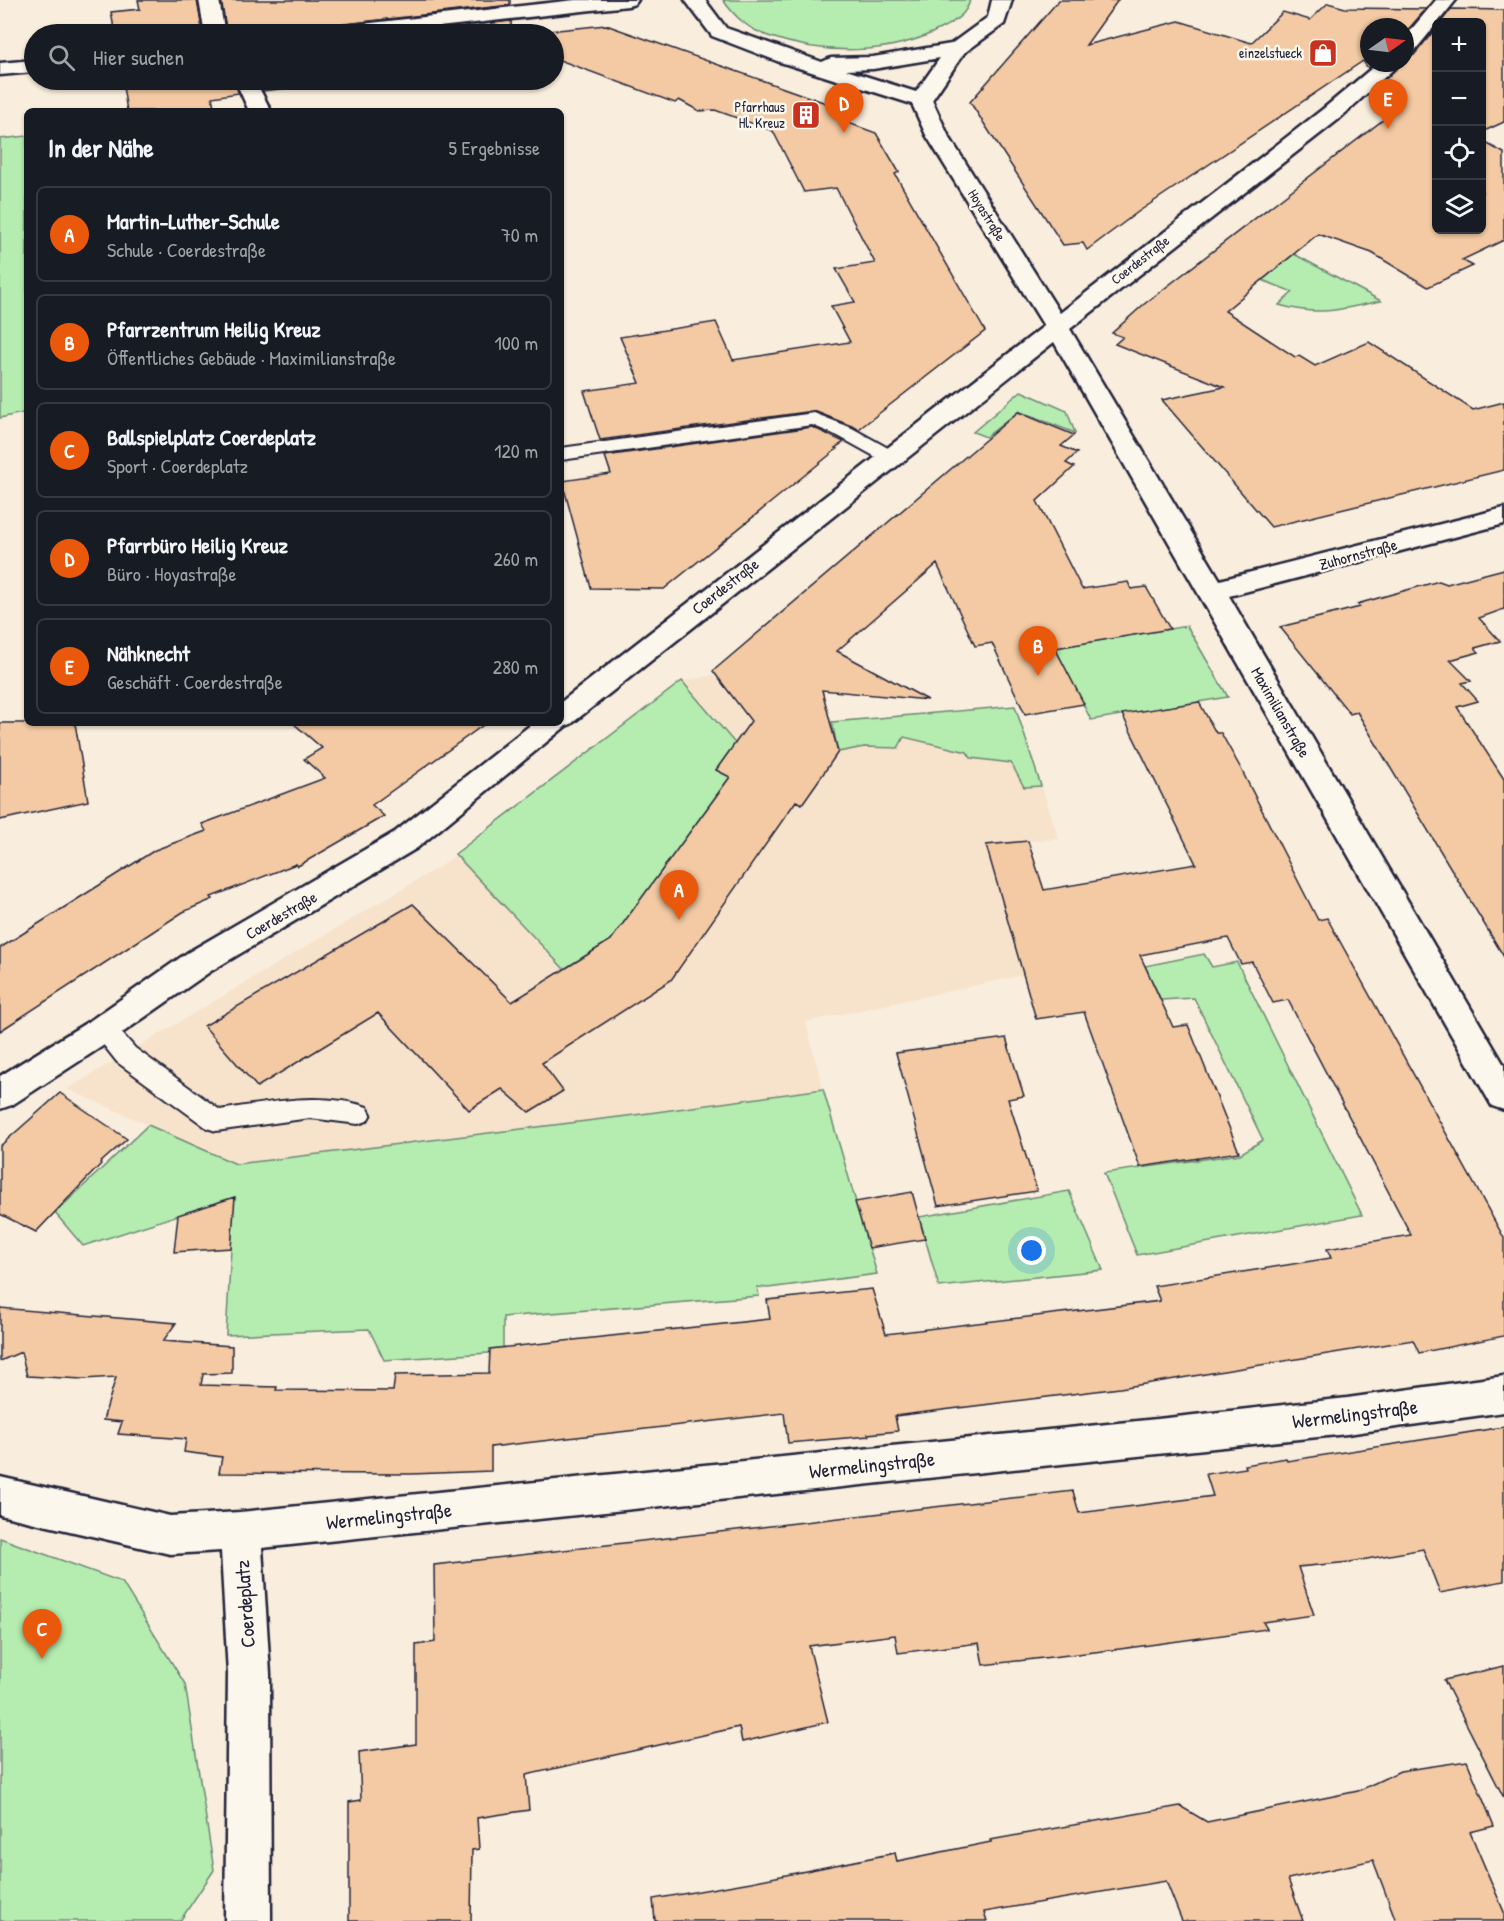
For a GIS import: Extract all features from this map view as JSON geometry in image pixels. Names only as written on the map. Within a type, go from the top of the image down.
[{"type":"street","points":[[209,0],[213,24]]},
{"type":"street","points":[[416,24],[628,0]]},
{"type":"street","points":[[695,0],[718,32],[759,48],[921,100],[957,50],[997,20],[1002,0]]},
{"type":"street","points":[[1414,39],[1446,0]]},
{"type":"street","points":[[810,65],[873,63],[957,50]]},
{"type":"street","points":[[0,69],[24,67]]},
{"type":"street","name":"Coerdestraße","points":[[564,715],[1137,263],[1330,114],[1379,72]]},
{"type":"street","points":[[250,90],[259,108]]},
{"type":"street","name":"Hoyastraße","points":[[921,100],[938,135],[1057,328]]},
{"type":"street","name":"Maximilianstraße","points":[[1057,328],[1504,1096]]},
{"type":"street","name":"Zuhornstraße","points":[[1212,591],[1504,516]]},
{"type":"street","name":"Coerdestraße","points":[[0,1095],[103,1029],[199,962],[406,840],[549,726]]},
{"type":"street","name":"Wermelingstraße","points":[[240,1532],[1179,1435],[1347,1416],[1504,1394]]},
{"type":"street","points":[[0,1496],[170,1535],[240,1532]]},
{"type":"street","name":"Coerdeplatz","points":[[240,1532],[250,1703],[248,1921]]},
{"type":"lane","points":[[564,454],[814,419],[845,432],[890,457]]},
{"type":"lane","points":[[103,1029],[126,1055],[216,1121],[310,1108],[358,1113]]},
{"type":"shaded area","points":[[714,675],[755,728],[1015,706],[1059,839],[986,845],[1024,975],[806,1022],[823,1089],[627,1116],[236,1164],[67,1089],[442,865],[682,681]]},
{"type":"green space","points":[[723,0],[970,0],[963,13],[955,20],[922,37],[901,44],[856,50],[811,47],[768,36],[742,22]]},
{"type":"green space","points":[[24,136],[24,413],[0,418],[0,139]]},
{"type":"green space","points":[[1294,254],[1381,301],[1319,311],[1279,305],[1293,292],[1262,280]]},
{"type":"green space","points":[[1021,391],[1067,411],[1075,433],[1019,411],[986,437],[973,432]]},
{"type":"green space","points":[[1187,626],[1228,697],[1091,720],[1055,648]]},
{"type":"green space","points":[[682,681],[745,755],[729,752],[716,770],[730,777],[611,940],[564,969],[455,854]]},
{"type":"green space","points":[[1015,706],[1041,786],[1024,787],[1011,763],[971,758],[967,752],[904,737],[898,748],[864,747],[838,752],[832,722]]},
{"type":"green space","points":[[1204,954],[1212,967],[1237,962],[1362,1215],[1137,1255],[1104,1173],[1240,1154],[1263,1140],[1194,998],[1161,1000],[1145,966]]},
{"type":"green space","points":[[823,1089],[877,1274],[768,1288],[757,1287],[759,1296],[503,1317],[503,1352],[384,1360],[369,1329],[226,1335],[234,1197],[83,1246],[55,1213],[148,1125],[236,1164],[627,1116]]},
{"type":"green space","points":[[1069,1191],[1103,1270],[939,1287],[919,1217]]},
{"type":"green space","points":[[0,1538],[122,1582],[185,1684],[214,1870],[180,1921],[0,1921]]},
{"type":"building","points":[[138,0],[197,0],[201,24],[113,24],[111,12],[140,9]]},
{"type":"building","points":[[221,0],[510,0],[510,5],[344,24],[225,24]]},
{"type":"building","points":[[1059,0],[1118,0],[1086,45],[1179,21],[1251,43],[1283,12],[1310,20],[1328,3],[1345,8],[1426,9],[1414,23],[1414,18],[1360,18],[1360,63],[1138,212],[1087,250],[1083,243],[1063,245],[970,102]]},
{"type":"building","points":[[1451,9],[1504,10],[1504,122],[1486,130],[1486,18],[1444,18]]},
{"type":"building","points":[[511,21],[511,24],[484,24]]},
{"type":"building","points":[[606,25],[857,114],[846,122],[876,133],[899,172],[895,174],[985,331],[859,429],[814,411],[600,440],[584,391],[640,383],[620,337],[716,322],[733,360],[850,342],[831,306],[855,302],[836,269],[875,263],[836,188],[804,192],[773,131],[715,110],[699,111],[679,100],[675,103],[564,62],[564,29]]},
{"type":"building","points":[[1432,33],[1432,234],[1486,234],[1486,143],[1504,153],[1504,240],[1462,260],[1473,266],[1428,287],[1372,253],[1318,234],[1225,311],[1295,357],[1299,356],[1315,366],[1369,342],[1473,410],[1504,402],[1504,470],[1271,527],[1162,400],[1224,387],[1115,344],[1123,337],[1112,333],[1143,305],[1397,109],[1380,85],[1393,72],[1414,72],[1414,55]]},
{"type":"building","points":[[124,90],[238,90],[239,93],[212,97],[214,108],[127,108]]},
{"type":"building","points":[[1018,412],[1074,435],[1061,446],[1077,453],[1066,463],[1074,467],[1037,501],[1082,589],[1128,582],[1131,589],[1146,587],[1170,629],[1055,648],[1084,704],[1025,714],[992,643],[975,646],[937,564],[837,651],[928,700],[822,690],[838,752],[823,774],[802,804],[796,801],[671,980],[542,1063],[563,1091],[529,1112],[502,1089],[469,1110],[378,1013],[257,1087],[204,1026],[413,904],[512,1002],[611,940],[730,777],[716,770],[751,721],[713,671]]},
{"type":"building","points":[[812,427],[844,442],[664,589],[591,588],[564,488],[564,481],[611,474],[605,456]]},
{"type":"building","points":[[1504,569],[1504,609],[1479,618],[1500,641],[1475,648],[1479,652],[1450,660],[1471,681],[1462,683],[1478,701],[1457,707],[1504,779],[1504,957],[1357,712],[1350,714],[1280,627],[1360,607],[1357,604],[1439,581],[1447,584]]},
{"type":"building","points":[[1199,702],[1216,733],[1221,733],[1240,767],[1318,920],[1327,918],[1504,1238],[1504,1336],[1419,1353],[1413,1340],[1120,1388],[895,1416],[898,1431],[868,1434],[869,1436],[788,1443],[784,1413],[491,1447],[491,1471],[411,1474],[219,1473],[222,1457],[184,1452],[186,1439],[118,1434],[122,1422],[103,1420],[116,1377],[83,1379],[27,1376],[21,1352],[0,1361],[0,1308],[176,1323],[163,1341],[232,1346],[232,1373],[203,1374],[201,1385],[277,1387],[276,1390],[393,1391],[395,1375],[489,1373],[490,1349],[770,1319],[767,1300],[872,1289],[886,1334],[1160,1301],[1154,1286],[1331,1258],[1327,1249],[1411,1235],[1288,1000],[1273,1003],[1252,962],[1241,964],[1228,938],[1140,955],[1173,1027],[1188,1025],[1239,1152],[1140,1167],[1084,1012],[1036,1019],[986,845],[1028,841],[1044,890],[1196,864],[1122,714]]},
{"type":"building","points":[[0,723],[24,723],[24,726],[76,726],[88,801],[0,820]]},
{"type":"building","points":[[296,726],[482,726],[372,805],[384,816],[298,866],[296,864],[211,897],[213,899],[183,912],[0,1031],[0,948],[155,850],[206,831],[202,824],[325,778],[304,759],[322,748]]},
{"type":"building","points":[[1006,1038],[1024,1096],[1008,1099],[1037,1191],[938,1206],[896,1053]]},
{"type":"building","points":[[60,1093],[127,1139],[100,1163],[36,1232],[0,1214],[0,1146]]},
{"type":"building","points":[[912,1192],[925,1239],[869,1248],[855,1202]]},
{"type":"building","points":[[235,1197],[231,1248],[174,1252],[178,1215]]},
{"type":"building","points":[[1504,1427],[1504,1581],[1440,1593],[1423,1549],[1350,1562],[1298,1567],[1314,1615],[1263,1622],[1267,1629],[983,1665],[979,1643],[898,1653],[895,1635],[809,1646],[828,1722],[742,1742],[739,1727],[526,1775],[529,1810],[477,1818],[479,1849],[472,1850],[471,1921],[349,1921],[349,1802],[361,1800],[359,1752],[416,1744],[416,1645],[435,1642],[434,1565],[1073,1491],[1079,1513],[1213,1496],[1206,1474],[1246,1468],[1245,1465],[1286,1458],[1287,1461]]},
{"type":"building","points":[[1504,1666],[1504,1798],[1444,1680]]},
{"type":"building","points":[[1467,1761],[1494,1826],[1470,1832],[1504,1912],[1504,1921],[1396,1921],[1373,1860],[1288,1879],[1303,1921],[1182,1921],[1166,1881],[984,1912],[987,1921],[655,1921],[653,1899],[895,1853],[897,1861],[991,1842],[990,1840],[1180,1806],[1207,1822],[1358,1791],[1400,1771]]},
{"type":"place","name":"einzelstueck","points":[[1323,53]]},
{"type":"place","name":"Pfarrhaus Hl. Kreuz","points":[[806,115]]},
{"type":"place","name":"Nähknecht","points":[[1388,129]]},
{"type":"place","name":"Pfarrbüro Heilig Kreuz","points":[[844,133]]},
{"type":"place","name":"Pfarrzentrum Heilig Kreuz","points":[[1038,676]]},
{"type":"place","name":"Martin-Luther-Schule","points":[[679,920]]},
{"type":"place","name":"Ballspielplatz Coerdeplatz","points":[[42,1659]]}]
